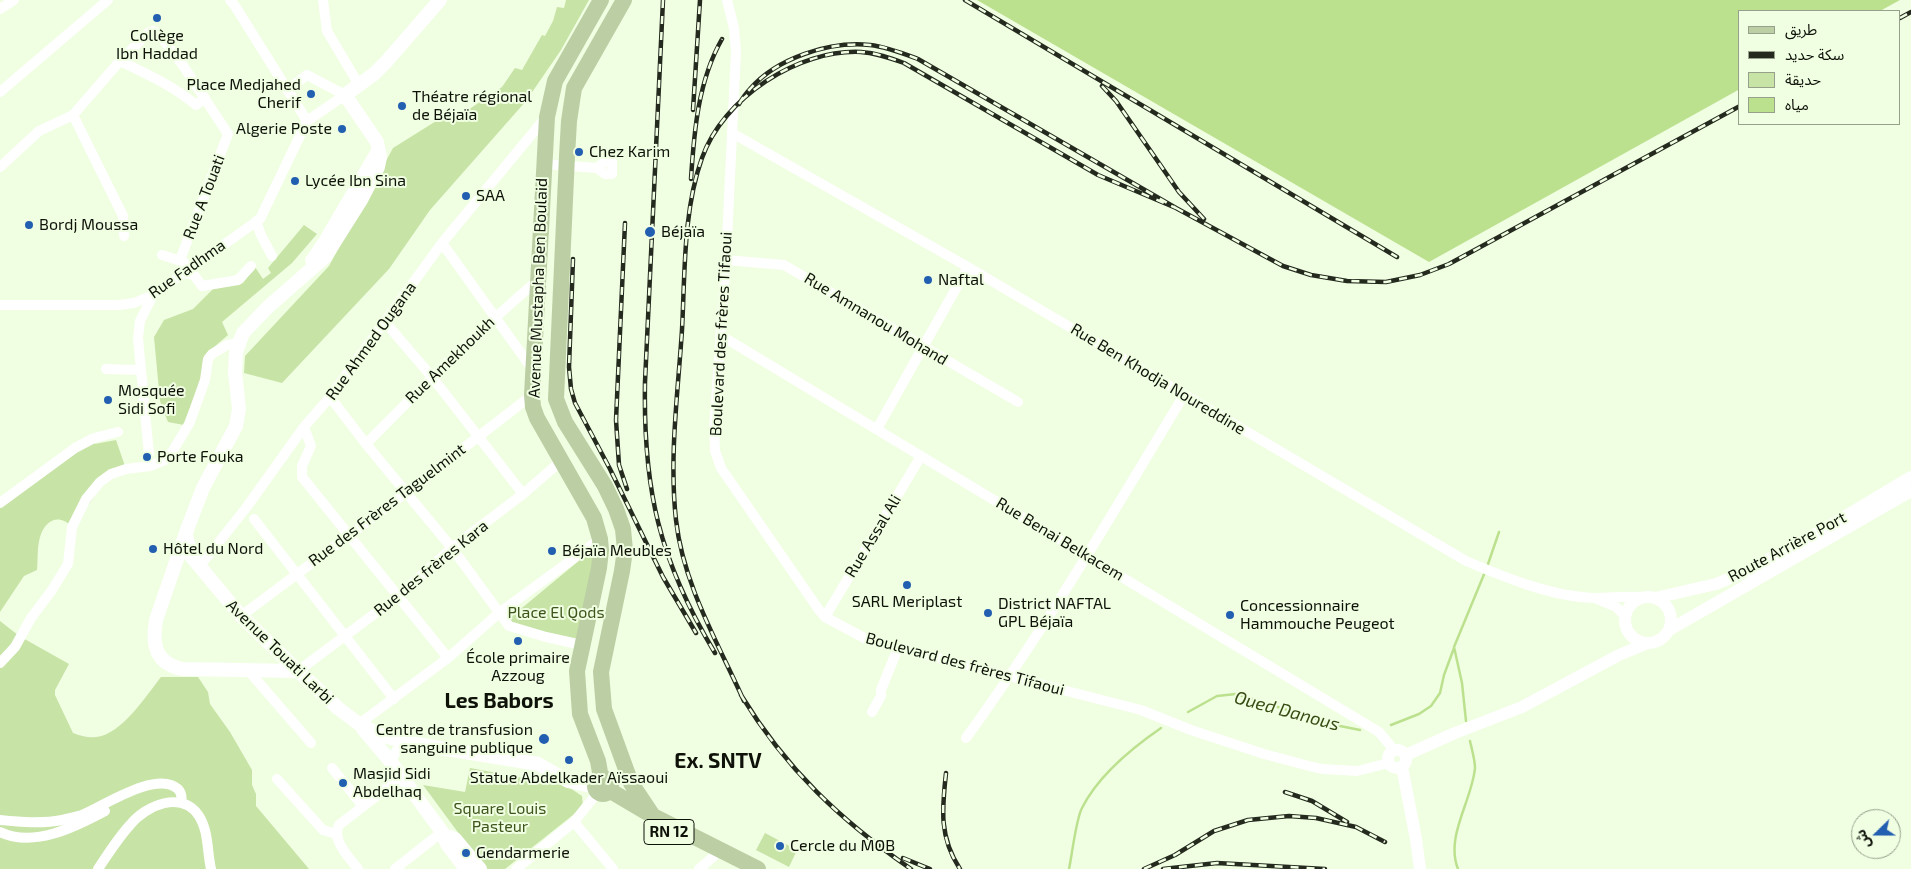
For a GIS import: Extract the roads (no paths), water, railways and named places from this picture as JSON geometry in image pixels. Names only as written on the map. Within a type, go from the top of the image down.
[{"type":"main road","points":[[298,671],[182,668],[170,666],[161,659],[155,648],[156,620],[203,488],[236,426],[238,408],[235,372],[236,352],[240,342],[248,326],[324,257],[376,172],[380,158],[374,137],[345,96],[374,74],[386,62],[440,0]]},
{"type":"main road","name":"Avenue Mustapha Ben Boulaid","points":[[601,0],[555,81],[547,117],[532,395],[533,407],[537,418],[594,518],[600,539],[599,568],[577,671],[580,714],[598,761],[602,787]]},
{"type":"main road","name":"Avenue Mustapha Ben Boulaid","points":[[624,0],[574,88],[569,121],[556,399],[566,422],[605,486],[623,529],[625,550],[622,571],[600,672],[604,708],[631,783],[653,816]]},
{"type":"main road","name":"Avenue Touati Larbi","points":[[188,527],[186,536],[191,556],[241,616],[339,709],[359,724],[380,735],[410,743],[538,764],[568,781],[602,787]]},
{"type":"main road","points":[[174,565],[183,559],[199,567]]},
{"type":"main road","points":[[359,724],[391,762],[443,833],[447,844],[466,869]]},
{"type":"main road","points":[[602,787],[626,766]]},
{"type":"main road","name":"RN 12","points":[[602,787],[653,816],[758,869]]},
{"type":"main road","name":"RN 12","points":[[602,787],[713,857],[737,869]]},
{"type":"main road","points":[[443,833],[455,839],[480,869]]},
{"type":"street","points":[[0,9],[14,0]]},
{"type":"street","points":[[0,92],[108,0]]},
{"type":"street","points":[[323,0],[327,31],[359,85]]},
{"type":"street","name":"Boulevard des frères Tifaoui","points":[[727,0],[736,36],[726,260],[714,428],[715,451],[721,468],[825,617],[868,640],[1141,710],[1200,733],[1264,754],[1322,769],[1356,771],[1389,762]]},
{"type":"street","points":[[233,3],[287,90],[307,121],[345,96],[306,75],[287,90]]},
{"type":"street","points":[[0,167],[39,131],[73,115],[120,61],[148,33],[155,31],[159,34],[205,98],[196,106],[180,92],[120,61]]},
{"type":"street","name":"Rue A Touati","points":[[180,260],[228,134],[205,98]]},
{"type":"street","points":[[73,115],[123,216],[124,236]]},
{"type":"street","name":"Rue Ahmed Ougana","points":[[199,567],[246,508],[304,427],[330,397],[442,243],[547,117]]},
{"type":"street","name":"Rue Fadhma","points":[[0,305],[119,305],[149,298],[260,219],[307,121]]},
{"type":"street","name":"Rue Ben Khodja Noureddine","points":[[732,133],[968,267],[1466,561],[1514,580],[1560,592],[1594,598],[1641,597]]},
{"type":"street","name":"Avenue Mustapha Ben Boulaid","points":[[544,164],[597,168]]},
{"type":"street","points":[[256,222],[260,235],[272,256]]},
{"type":"street","points":[[442,243],[534,371]]},
{"type":"street","points":[[162,254],[180,260],[202,286],[238,280],[251,266]]},
{"type":"street","name":"Rue Amnanou Mohand","points":[[726,260],[784,265],[1018,402]]},
{"type":"street","points":[[877,429],[968,267]]},
{"type":"street","name":"Rue Amekhoukh","points":[[366,444],[495,316],[538,280]]},
{"type":"street","points":[[149,298],[140,321],[138,338],[149,460]]},
{"type":"street","points":[[385,322],[432,377],[523,494]]},
{"type":"street","name":"Rue Benai Belkacem","points":[[720,335],[1380,732],[1401,757]]},
{"type":"street","points":[[0,663],[14,647],[31,618],[68,564],[72,527],[86,500],[100,482],[111,474],[149,460],[165,460],[189,424],[204,380],[208,359],[227,344],[240,342]]},
{"type":"street","points":[[106,369],[140,370]]},
{"type":"street","name":"Rue des Frères Taguelmint","points":[[241,616],[407,492],[532,395]]},
{"type":"street","points":[[966,738],[1011,677],[1088,556],[1184,395]]},
{"type":"street","points":[[330,397],[366,444],[452,548],[509,626],[582,645]]},
{"type":"street","points":[[304,427],[311,446],[302,466],[302,477],[448,658]]},
{"type":"street","points":[[0,502],[74,448],[94,438],[118,432]]},
{"type":"street","name":"Rue Assal Ali","points":[[825,617],[921,456]]},
{"type":"street","name":"Rue des frères Kara","points":[[298,671],[397,596],[452,548],[523,494],[561,461]]},
{"type":"street","name":"Route Arrière Port","points":[[1655,598],[1716,584],[1745,572],[1826,528],[1911,478]]},
{"type":"street","name":"Route Arrière Port","points":[[1669,630],[1911,491]]},
{"type":"street","points":[[254,519],[394,699]]},
{"type":"street","points":[[359,724],[448,658],[499,613],[600,539]]},
{"type":"street","points":[[1389,762],[1388,756],[1401,757],[1455,732],[1522,707],[1619,655],[1660,639],[1669,630],[1671,622],[1667,607],[1655,598],[1641,597],[1630,604],[1625,616],[1626,627],[1633,638],[1640,642],[1648,643]]},
{"type":"street","name":"Rue Ben Khodja Noureddine","points":[[1594,598],[1616,607],[1625,616]]},
{"type":"street","points":[[1619,655],[1628,632]]},
{"type":"street","points":[[872,712],[881,696],[881,690],[898,648]]},
{"type":"street","points":[[247,669],[311,742]]},
{"type":"street","points":[[391,762],[396,751],[410,743]]},
{"type":"street","points":[[1401,757],[1420,869]]},
{"type":"street","points":[[332,768],[362,806]]},
{"type":"street","points":[[335,833],[339,826],[362,806],[401,777]]},
{"type":"street","points":[[277,779],[322,830],[335,833]]},
{"type":"street","points":[[0,820],[38,822],[81,815],[130,791],[156,784],[176,787],[182,798],[181,803]]},
{"type":"street","points":[[516,869],[574,822],[602,787]]},
{"type":"street","points":[[0,832],[7,835],[34,838],[63,831],[106,811],[130,791]]},
{"type":"street","points":[[98,869],[130,824],[158,805],[170,801],[188,805],[199,816],[206,835],[211,869]]},
{"type":"street","points":[[574,822],[613,869]]},
{"type":"street","points":[[335,833],[339,843],[358,869]]},
{"type":"street","points":[[396,869],[443,833]]},
{"type":"street","points":[[699,869],[713,857]]},
{"type":"water","points":[[977,0],[1900,0],[1882,10],[1738,10],[1738,90],[1429,262]]},
{"type":"waterway","points":[[1487,567],[1499,532]]},
{"type":"waterway","name":"Oued Danous","points":[[1466,721],[1462,683],[1454,647],[1485,572]]},
{"type":"waterway","name":"Oued Danous","points":[[1391,725],[1419,714],[1431,706],[1440,693],[1444,675],[1454,648]]},
{"type":"waterway","name":"Oued Danous","points":[[1188,712],[1217,696],[1236,694],[1335,725],[1360,730]]},
{"type":"waterway","name":"Oued Danous","points":[[1069,869],[1078,820],[1089,796],[1106,774],[1139,744],[1161,728]]},
{"type":"waterway","points":[[1458,869],[1455,857],[1457,831],[1475,768],[1470,741]]},
{"type":"railway","points":[[663,0],[645,382],[647,456],[658,523],[668,555],[680,586],[715,653]]},
{"type":"railway","points":[[693,110],[700,0]]},
{"type":"railway","points":[[965,0],[1397,257]]},
{"type":"railway","points":[[1901,17],[1911,12]]},
{"type":"railway","points":[[691,179],[696,125],[702,89],[707,72],[722,39]]},
{"type":"railway","points":[[739,104],[740,102],[741,100],[744,96],[761,78],[789,60],[821,49],[838,46],[854,44],[882,47],[918,59],[1176,208],[1098,175],[904,63],[872,53],[837,53],[789,68],[766,81],[745,97],[727,116],[712,136],[702,158],[691,199],[686,243],[673,472],[676,520],[686,567],[703,613],[744,701]]},
{"type":"railway","points":[[1102,86],[1116,101],[1179,192],[1204,219]]},
{"type":"railway","points":[[1176,208],[1283,266],[1311,275],[1347,281],[1386,282],[1420,275],[1449,264],[1738,107]]},
{"type":"railway","points":[[625,223],[616,420],[619,465],[627,489]]},
{"type":"railway","points":[[573,259],[569,367],[571,389],[575,403],[663,577],[696,633]]},
{"type":"railway","points":[[741,695],[777,747],[816,791],[861,832],[911,869]]},
{"type":"railway","points":[[946,773],[943,811],[945,834],[948,846],[960,869]]},
{"type":"railway","points":[[1285,792],[1312,801],[1347,822]]},
{"type":"railway","points":[[1144,869],[1175,855],[1214,831],[1248,820],[1289,816],[1316,818],[1356,827],[1385,842]]},
{"type":"railway","points":[[903,858],[930,869]]},
{"type":"railway","points":[[1163,869],[1217,863],[1325,869]]},
{"type":"place","name":"Collège Ibn Haddad","points":[[157,18]]},
{"type":"place","name":"Place Medjahed Cherif","points":[[311,94]]},
{"type":"place","name":"Théatre régional de Béjaïa","points":[[402,106]]},
{"type":"place","name":"Algerie Poste","points":[[342,129]]},
{"type":"place","name":"Chez Karim","points":[[579,152]]},
{"type":"place","name":"Lycée Ibn Sina","points":[[295,181]]},
{"type":"place","name":"SAA","points":[[466,196]]},
{"type":"place","name":"Bordj Moussa","points":[[29,225]]},
{"type":"place","name":"Béjaïa","points":[[650,232]]},
{"type":"place","name":"Naftal","points":[[928,280]]},
{"type":"place","name":"Mosquée Sidi Sofi","points":[[108,400]]},
{"type":"place","name":"Porte Fouka","points":[[147,457]]},
{"type":"place","name":"Hôtel du Nord","points":[[153,549]]},
{"type":"place","name":"Béjaïa Meubles","points":[[552,551]]},
{"type":"place","name":"SARL Meriplast","points":[[907,585]]},
{"type":"place","name":"District NAFTAL GPL Béjaïa","points":[[988,613]]},
{"type":"place","name":"Concessionnaire Hammouche Peugeot","points":[[1230,615]]},
{"type":"place","name":"École primaire Azzoug","points":[[518,641]]},
{"type":"place","name":"Centre de transfusion sanguine publique","points":[[544,739]]},
{"type":"place","name":"Statue Abdelkader Aïssaoui","points":[[569,760]]},
{"type":"place","name":"Masjid Sidi Abdelhaq","points":[[343,783]]},
{"type":"place","name":"Cercle du MOB","points":[[780,846]]},
{"type":"place","name":"Gendarmerie","points":[[466,853]]},
{"type":"district","name":"Les Babors","points":[[499,701]]},
{"type":"district","name":"Ex. SNTV","points":[[718,761]]},
{"type":"park label","name":"Place El Qods","points":[[556,613]]},
{"type":"park label","name":"Square Louis Pasteur","points":[[500,818]]}]
